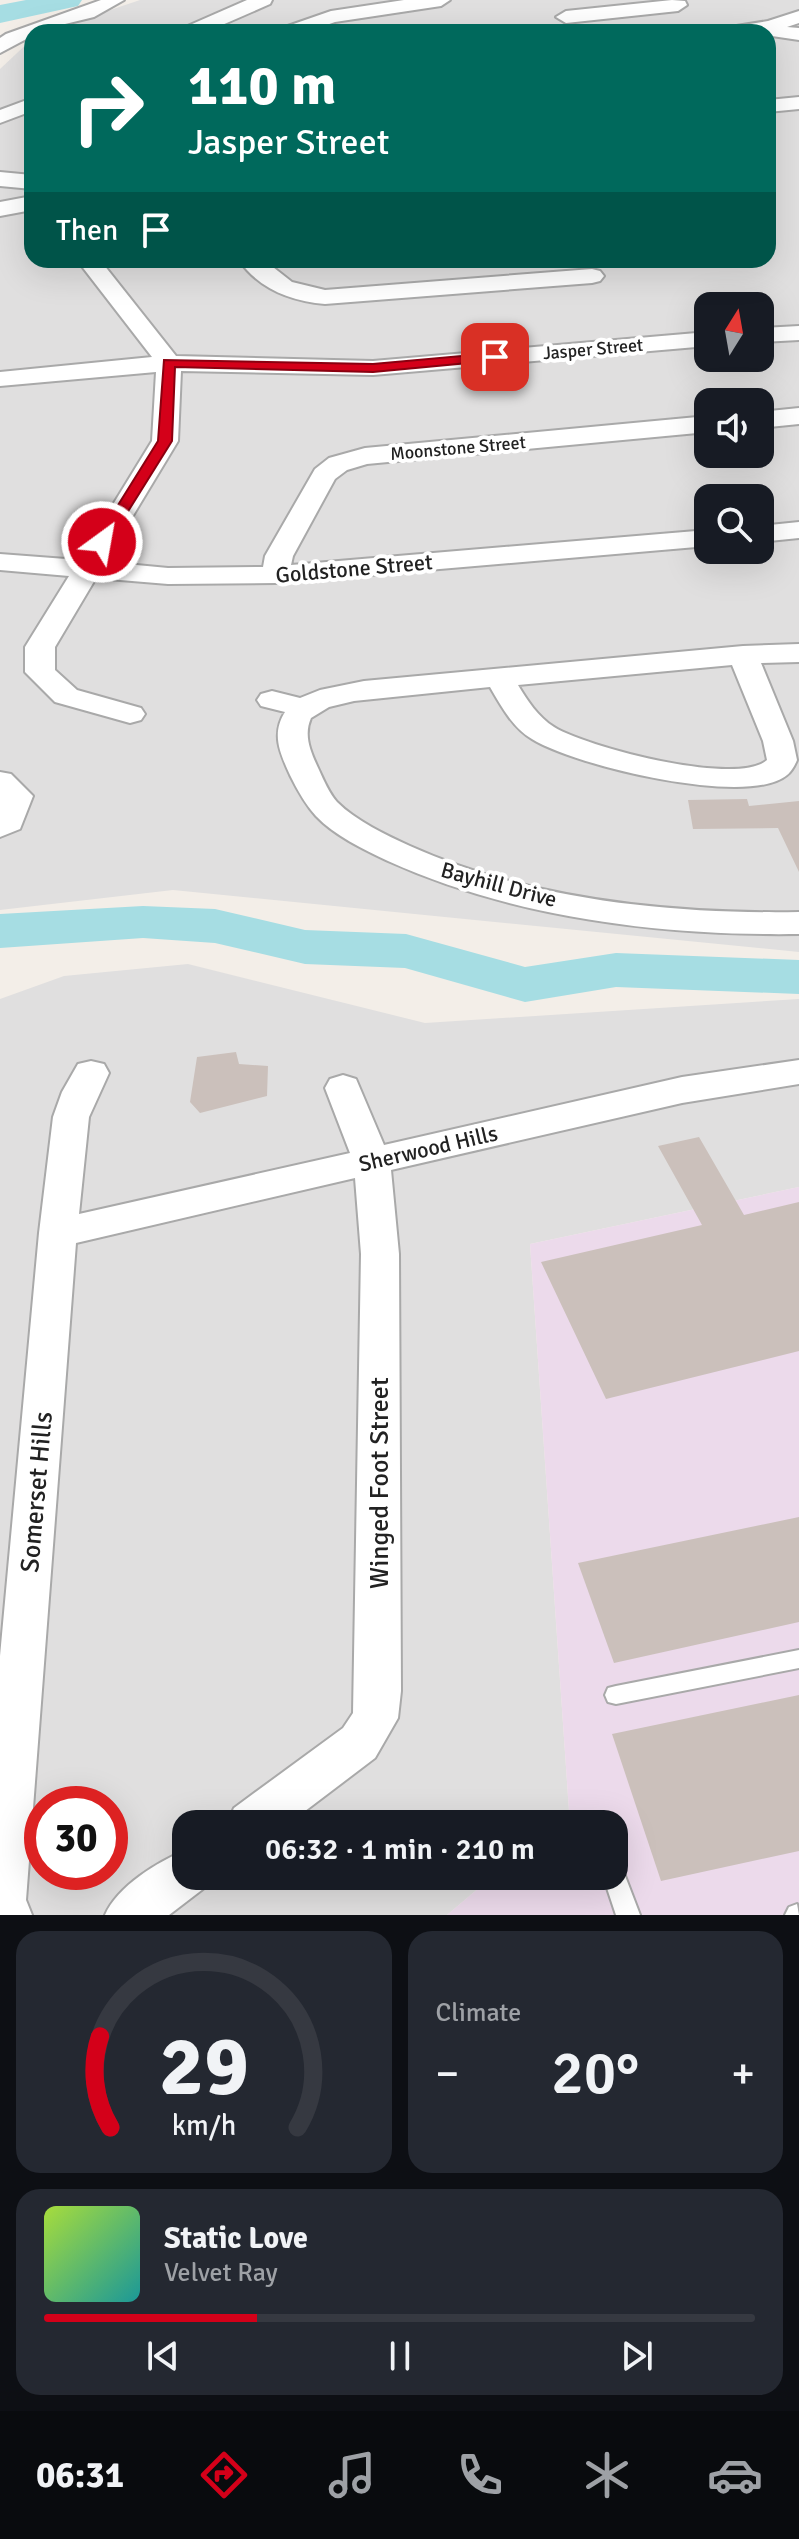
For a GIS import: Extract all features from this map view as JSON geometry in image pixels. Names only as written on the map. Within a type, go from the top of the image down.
[{"type":"street","points":[[56,24],[115,0]]},
{"type":"street","points":[[208,24],[263,0]]},
{"type":"street","points":[[343,0],[380,12]]},
{"type":"street","points":[[311,24],[331,17],[380,12],[434,1]]},
{"type":"street","points":[[567,16],[678,5]]},
{"type":"street","points":[[347,24],[380,12]]},
{"type":"street","points":[[776,24],[799,17]]},
{"type":"street","points":[[776,30],[799,34]]},
{"type":"street","points":[[3,43],[24,36]]},
{"type":"street","points":[[776,105],[799,103]]},
{"type":"street","points":[[0,117],[24,107]]},
{"type":"street","points":[[4,179],[24,170]]},
{"type":"street","points":[[4,179],[24,181]]},
{"type":"street","points":[[95,268],[169,363],[165,441],[40,647],[40,672],[66,696],[130,714]]},
{"type":"street","points":[[260,268],[298,296],[325,297],[592,276]]},
{"type":"street","points":[[774,334],[799,333]]},
{"type":"street","name":"Jasper Street","points":[[0,379],[169,363],[373,368],[694,340]]},
{"type":"street","points":[[774,419],[799,416]]},
{"type":"street","name":"Moonstone Street","points":[[276,575],[279,556],[324,475],[338,464],[365,456],[694,425]]},
{"type":"street","points":[[774,533],[799,530]]},
{"type":"street","name":"Goldstone Street","points":[[0,562],[168,576],[276,575],[694,539]]},
{"type":"street","points":[[272,700],[305,708],[327,696],[364,690],[743,655],[799,653]]},
{"type":"street","points":[[500,678],[510,698],[540,732],[591,755],[668,770],[734,777],[758,776],[790,762],[778,741],[743,655]]},
{"type":"street","name":"Bayhill Drive","points":[[305,708],[292,724],[292,744],[313,790],[329,811],[354,831],[395,852],[467,878],[590,908],[709,924],[799,923]]},
{"type":"street","points":[[0,781],[17,796],[9,822],[0,827]]},
{"type":"street","name":"Sherwood Hills","points":[[58,1233],[682,1090],[799,1072]]},
{"type":"street","name":"Somerset Hills","points":[[7,1915],[2,1900],[58,1233],[71,1117],[91,1073]]},
{"type":"street","name":"Winged Foot Street","points":[[270,1810],[359,1743],[375,1718],[378,1691],[380,1254],[372,1161],[343,1088]]},
{"type":"street","points":[[130,1915],[172,1884]]},
{"type":"lane","points":[[616,1695],[799,1659]]},
{"type":"lane","points":[[619,1890],[628,1915]]},
{"type":"shaded area","points":[[140,0],[799,0],[799,952],[173,890],[0,910],[0,69],[24,46],[24,268],[776,268],[776,24],[69,24]]},
{"type":"shaded area","points":[[188,964],[425,1023],[799,999],[799,1187],[530,1244],[569,1810],[172,1810],[172,1890],[476,1890],[447,1915],[0,1915],[0,999],[64,976]]},
{"type":"shaded area","points":[[799,1187],[799,1915],[447,1915],[476,1890],[628,1890],[628,1810],[569,1810],[530,1244]]},
{"type":"building","points":[[747,799],[749,806],[799,801],[799,872],[778,828],[693,829],[688,800]]},
{"type":"building","points":[[236,1052],[239,1064],[268,1066],[267,1096],[200,1113],[190,1102],[197,1057]]},
{"type":"building","points":[[699,1137],[744,1215],[799,1202],[799,1351],[606,1399],[541,1262],[702,1225],[658,1146]]},
{"type":"building","points":[[799,1517],[799,1622],[614,1663],[578,1563]]},
{"type":"building","points":[[799,1695],[799,1851],[661,1881],[612,1734]]},
{"type":"waterway","points":[[0,14],[68,0]]},
{"type":"waterway","points":[[0,931],[143,922],[215,926],[305,947],[406,951],[525,985],[616,970],[799,977]]},
{"type":"route","points":[[102,542],[165,441],[169,363],[373,368],[495,357]]}]
